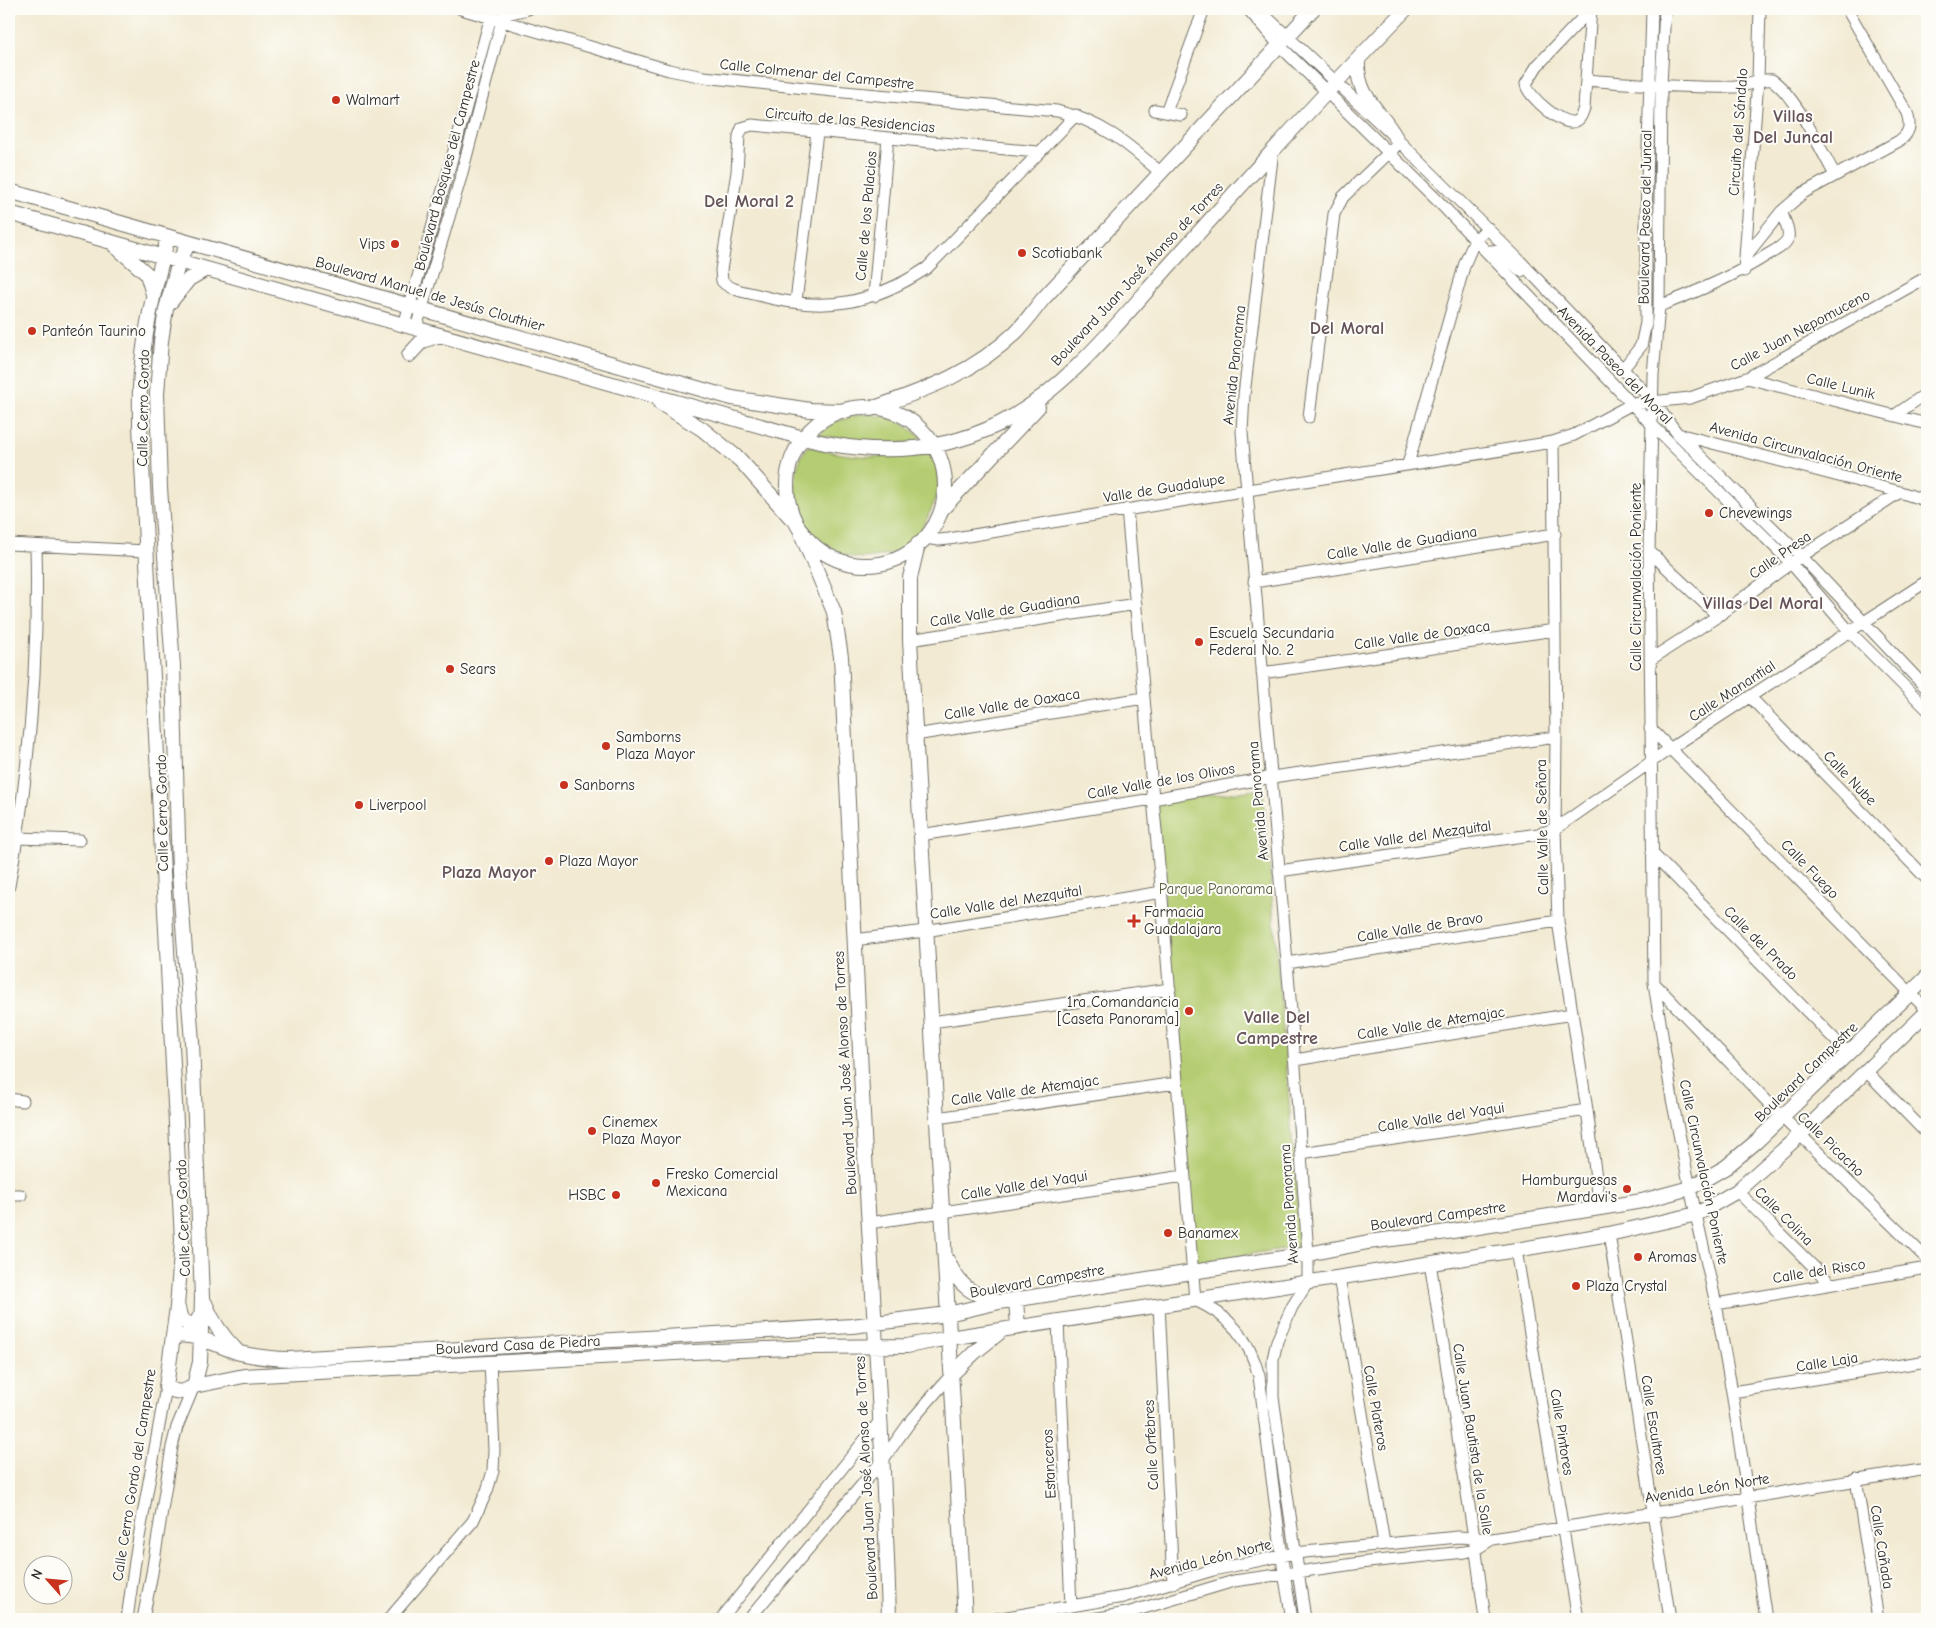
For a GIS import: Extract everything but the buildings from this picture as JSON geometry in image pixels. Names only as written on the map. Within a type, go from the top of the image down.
[{"type":"main road","points":[[870,409],[942,382],[983,360],[1017,330],[1043,299],[1161,173],[1286,43],[1312,9]]},
{"type":"main road","name":"Boulevard Juan José Alonso de Torres","points":[[803,438],[834,446],[897,451],[935,446],[967,438],[999,424],[1019,412],[1071,373],[1273,150],[1406,9]]},
{"type":"main road","points":[[1358,61],[1357,74],[1364,94],[1386,121],[1398,140]]},
{"type":"main road","name":"Boulevard Manuel de Jesús Clouthier","points":[[9,190],[732,398],[810,410],[846,411]]},
{"type":"main road","points":[[9,213],[803,438]]},
{"type":"main road","name":"Calle Cerro Gordo","points":[[168,237],[144,341],[141,375],[141,462],[182,1231],[174,1337]]},
{"type":"main road","points":[[111,242],[147,274],[154,295]]},
{"type":"main road","name":"Calle Cerro Gordo","points":[[189,243],[179,261],[166,309],[158,376],[158,451],[173,666],[179,872],[192,1042],[202,1298],[200,1362],[194,1386]]},
{"type":"main road","points":[[166,309],[189,279],[206,269]]},
{"type":"main road","points":[[409,356],[419,344],[440,335]]},
{"type":"main road","points":[[939,512],[1071,373]]},
{"type":"main road","points":[[641,392],[682,415],[740,460],[798,529],[821,550],[845,562],[857,565],[870,566],[896,559],[921,541],[934,523],[946,486],[942,463],[928,433],[908,420],[890,412],[870,409],[846,411],[825,419],[803,438],[788,474],[789,508],[798,529]]},
{"type":"main road","name":"Boulevard Juan José Alonso de Torres","points":[[798,529],[826,590],[838,632],[841,657],[854,940],[882,1461],[886,1498],[889,1619]]},
{"type":"main road","points":[[921,541],[910,578],[910,640],[965,1619]]},
{"type":"main road","name":"Boulevard Campestre","points":[[875,1323],[948,1314],[999,1302],[1308,1254],[1368,1242],[1440,1233],[1600,1208],[1642,1201],[1690,1188],[1726,1167],[1849,1054],[1912,994],[1927,977]]},
{"type":"main road","points":[[876,1347],[907,1346],[1255,1289],[1516,1250],[1609,1234],[1697,1214],[1737,1191],[1867,1072],[1927,1011]]},
{"type":"main road","points":[[944,1251],[954,1275],[961,1283],[972,1292],[999,1302]]},
{"type":"main road","points":[[202,1298],[215,1325],[226,1340],[240,1353]]},
{"type":"main road","points":[[1016,1300],[1018,1328]]},
{"type":"main road","points":[[177,1307],[179,1318],[190,1324],[197,1322],[202,1312]]},
{"type":"main road","name":"Boulevard Casa de Piedra","points":[[174,1337],[187,1335],[257,1357],[290,1359],[822,1328],[875,1323]]},
{"type":"main road","points":[[952,1374],[975,1352],[1003,1330]]},
{"type":"main road","name":"Calle Cerro Gordo del Campestre","points":[[166,1386],[174,1337]]},
{"type":"main road","points":[[623,1340],[623,1355]]},
{"type":"main road","name":"Boulevard Casa de Piedra","points":[[166,1386],[179,1392],[186,1391],[194,1386],[244,1376],[623,1355],[805,1347],[876,1347]]},
{"type":"street","name":"Calle Colmenar del Campestre","points":[[461,9],[499,14],[669,70],[704,77],[833,92],[1057,111],[1076,115],[1095,123],[1117,136],[1161,173]]},
{"type":"street","points":[[499,14],[528,9]]},
{"type":"street","points":[[1181,115],[1161,111],[1204,9]]},
{"type":"street","points":[[1248,9],[1286,43]]},
{"type":"street","points":[[1258,9],[1286,43]]},
{"type":"street","points":[[1591,9],[1586,80],[1581,116],[1577,121],[1571,122],[1560,118],[1539,104],[1529,93],[1526,84],[1537,66],[1591,9]]},
{"type":"street","name":"Boulevard Paseo del Juncal","points":[[1652,9],[1661,216],[1659,306],[1653,375],[1652,425]]},
{"type":"street","name":"Boulevard Paseo del Juncal","points":[[1622,370],[1637,352],[1644,335],[1646,323],[1646,216],[1655,85],[1665,9]]},
{"type":"street","name":"Circuito del Sándalo","points":[[1744,271],[1758,80],[1760,9]]},
{"type":"street","points":[[1745,258],[1781,212],[1803,193],[1899,141],[1908,132],[1910,126],[1907,113],[1846,9]]},
{"type":"street","name":"Boulevard Bosques del Campestre","points":[[410,327],[460,180],[499,14]]},
{"type":"street","name":"Avenida Paseo del Moral","points":[[1286,43],[1315,62],[1332,88],[1388,154],[1438,201],[1652,425],[1791,564],[1850,632],[1927,708]]},
{"type":"street","name":"Avenida Paseo del Moral","points":[[1286,43],[1308,73],[1332,88],[1398,140],[1488,228],[1653,401],[1677,433],[1802,556],[1927,689]]},
{"type":"street","points":[[1586,80],[1655,85],[1737,87],[1758,80],[1772,80],[1783,88],[1794,103],[1836,175]]},
{"type":"street","name":"Circuito de las Residencias","points":[[1038,152],[817,133],[752,125],[742,128],[739,136],[737,172],[721,270],[722,281],[733,288],[766,297],[825,305],[874,296],[904,283],[927,268],[1076,115]]},
{"type":"street","points":[[796,301],[817,133]]},
{"type":"street","name":"Calle de los Palacios","points":[[874,296],[888,138]]},
{"type":"street","points":[[1309,417],[1334,214],[1343,197],[1388,154],[1398,140]]},
{"type":"street","name":"Avenida Panorama","points":[[1273,150],[1242,432],[1295,1060],[1308,1254],[1308,1282],[1282,1326],[1273,1359],[1272,1378],[1273,1397],[1305,1619]]},
{"type":"street","points":[[1659,306],[1744,271],[1785,242],[1788,233],[1781,212]]},
{"type":"street","points":[[1646,216],[1661,216]]},
{"type":"street","points":[[1408,464],[1465,263],[1475,240],[1488,228]]},
{"type":"street","points":[[1487,252],[1498,251],[1535,285],[1550,292]]},
{"type":"street","name":"Calle Juan Nepomuceno","points":[[1653,401],[1690,398],[1747,378],[1927,277]]},
{"type":"street","name":"Calle Lunik","points":[[1747,378],[1927,424]]},
{"type":"street","points":[[1895,415],[1927,393]]},
{"type":"street","name":"Valle de Guadalupe","points":[[921,541],[948,539],[1553,442],[1574,435],[1632,404],[1653,401]]},
{"type":"street","name":"Calle Circunvalación Poniente","points":[[1652,425],[1649,551],[1654,983],[1671,1089],[1690,1188],[1716,1304],[1732,1392],[1746,1497],[1766,1619]]},
{"type":"street","name":"Avenida Circunvalación Oriente","points":[[1677,433],[1900,492],[1927,501]]},
{"type":"street","name":"Calle Valle de Señora","points":[[1553,442],[1556,630],[1555,829],[1558,921],[1600,1208]]},
{"type":"street","name":"Calle Presa","points":[[1651,659],[1718,616],[1802,556],[1900,492]]},
{"type":"street","points":[[1127,509],[1162,892],[1195,1300],[1218,1312],[1230,1321],[1254,1358],[1259,1376],[1284,1573],[1292,1619]]},
{"type":"street","name":"Calle Valle de Guadiana","points":[[1254,582],[1555,534]]},
{"type":"street","points":[[9,544],[146,551]]},
{"type":"street","points":[[9,886],[18,838],[30,738],[37,593],[36,546]]},
{"type":"street","points":[[1649,551],[1718,616]]},
{"type":"street","name":"Calle Manantial","points":[[1555,829],[1671,748],[1751,698],[1927,581]]},
{"type":"street","name":"Calle Valle de Guadiana","points":[[910,640],[1136,604]]},
{"type":"street","name":"Calle Valle de Oaxaca","points":[[1262,673],[1556,630]]},
{"type":"street","name":"Calle Valle de Oaxaca","points":[[915,735],[1144,698]]},
{"type":"street","name":"Calle Nube","points":[[1751,698],[1927,879]]},
{"type":"street","points":[[1650,728],[1671,748]]},
{"type":"street","name":"Calle Valle de los Olivos","points":[[920,835],[1153,799],[1272,776],[1556,737]]},
{"type":"street","name":"Calle Fuego","points":[[1671,748],[1927,1011]]},
{"type":"street","name":"Calle Valle del Mezquital","points":[[1279,871],[1533,835],[1555,829]]},
{"type":"street","points":[[18,838],[80,840]]},
{"type":"street","name":"Calle del Prado","points":[[1652,853],[1849,1054]]},
{"type":"street","name":"Calle Valle del Mezquital","points":[[854,940],[925,931],[1162,892]]},
{"type":"street","name":"Calle Valle de Bravo","points":[[1287,963],[1558,921]]},
{"type":"street","name":"Calle Picacho","points":[[1654,983],[1782,1117],[1927,1259]]},
{"type":"street","points":[[931,1022],[1170,989]]},
{"type":"street","name":"Calle Valle de Atemajac","points":[[1295,1060],[1572,1014]]},
{"type":"street","points":[[1867,1072],[1927,1134]]},
{"type":"street","name":"Calle Valle de Atemajac","points":[[937,1118],[1176,1083]]},
{"type":"street","points":[[9,1099],[23,1101]]},
{"type":"street","name":"Calle Valle del Yaqui","points":[[1301,1153],[1587,1110]]},
{"type":"street","name":"Calle Valle del Yaqui","points":[[870,1223],[1184,1176]]},
{"type":"street","name":"Calle Colina","points":[[1737,1191],[1831,1284]]},
{"type":"street","name":"Calle Escultores","points":[[1609,1234],[1670,1619]]},
{"type":"street","name":"Calle Pintores","points":[[1516,1250],[1578,1619]]},
{"type":"street","name":"Calle Juan Bautista de la Salle","points":[[1430,1263],[1474,1537],[1485,1619]]},
{"type":"street","name":"Calle del Risco","points":[[1716,1304],[1927,1268]]},
{"type":"street","name":"Calle Plateros","points":[[1339,1277],[1384,1543]]},
{"type":"street","name":"Calle Orfebres","points":[[1159,1305],[1173,1583]]},
{"type":"street","name":"Estanceros","points":[[1058,1322],[1071,1606]]},
{"type":"street","name":"Calle Laja","points":[[1732,1392],[1927,1361]]},
{"type":"street","points":[[389,1619],[473,1521],[487,1491],[493,1471],[494,1450],[490,1362]]},
{"type":"street","points":[[749,1619],[882,1461],[910,1422],[952,1374]]},
{"type":"street","name":"Calle Cerro Gordo del Campestre","points":[[128,1619],[136,1554],[166,1386]]},
{"type":"street","points":[[143,1619],[172,1447],[177,1427],[194,1386]]},
{"type":"street","points":[[721,1619],[880,1421]]},
{"type":"street","name":"Avenida León Norte","points":[[996,1619],[1045,1615],[1071,1606],[1123,1597],[1213,1570],[1295,1553],[1384,1543],[1474,1537],[1492,1539],[1927,1469]]},
{"type":"street","name":"Calle Cañada","points":[[1856,1479],[1878,1619]]},
{"type":"street","name":"Avenida León Norte","points":[[1093,1619],[1127,1616],[1207,1588],[1234,1581],[1298,1571],[1465,1552],[1476,1550],[1492,1539]]},
{"type":"street","points":[[1123,1597],[1127,1616]]},
{"type":"green space","points":[[862,414],[893,419],[913,431],[921,440],[918,442],[868,442],[819,435],[834,422]]},
{"type":"green space","points":[[808,446],[854,456],[869,457],[930,453],[937,466],[938,486],[935,500],[922,528],[915,538],[898,551],[866,558],[857,558],[833,550],[819,540],[808,527],[800,512],[796,495],[796,478],[800,461]]},
{"type":"green space","name":"Parque Panorama","points":[[1263,789],[1301,1246],[1194,1263],[1156,802]]},
{"type":"place","name":"Walmart","points":[[336,100]]},
{"type":"place","name":"Vips","points":[[395,244]]},
{"type":"place","name":"Scotiabank","points":[[1022,253]]},
{"type":"place","name":"Panteón Taurino","points":[[32,331]]},
{"type":"place","name":"Chevewings","points":[[1709,513]]},
{"type":"place","name":"Escuela Secundaria Federal No. 2","points":[[1199,642]]},
{"type":"place","name":"Sears","points":[[450,669]]},
{"type":"place","name":"Samborns Plaza Mayor","points":[[606,746]]},
{"type":"place","name":"Sanborns","points":[[564,785]]},
{"type":"place","name":"Liverpool","points":[[359,805]]},
{"type":"place","name":"Plaza Mayor","points":[[549,861]]},
{"type":"place","name":"Farmacia Guadalajara","points":[[1134,921]]},
{"type":"place","name":"1ra Comandancia [Caseta Panorama]","points":[[1189,1011]]},
{"type":"place","name":"Cinemex Plaza Mayor","points":[[592,1131]]},
{"type":"place","name":"Fresko Comercial Mexicana","points":[[656,1183]]},
{"type":"place","name":"Hamburguesas Mardavi's","points":[[1627,1189]]},
{"type":"place","name":"HSBC","points":[[616,1195]]},
{"type":"place","name":"Banamex","points":[[1168,1233]]},
{"type":"place","name":"Aromas","points":[[1638,1257]]},
{"type":"place","name":"Plaza Crystal","points":[[1576,1286]]},
{"type":"district","name":"Villas Del Juncal","points":[[1793,126]]},
{"type":"district","name":"Del Moral 2","points":[[749,201]]},
{"type":"district","name":"Del Moral","points":[[1347,328]]},
{"type":"district","name":"Villas Del Moral","points":[[1763,603]]},
{"type":"district","name":"Plaza Mayor","points":[[489,872]]},
{"type":"district","name":"Valle Del Campestre","points":[[1277,1027]]}]
